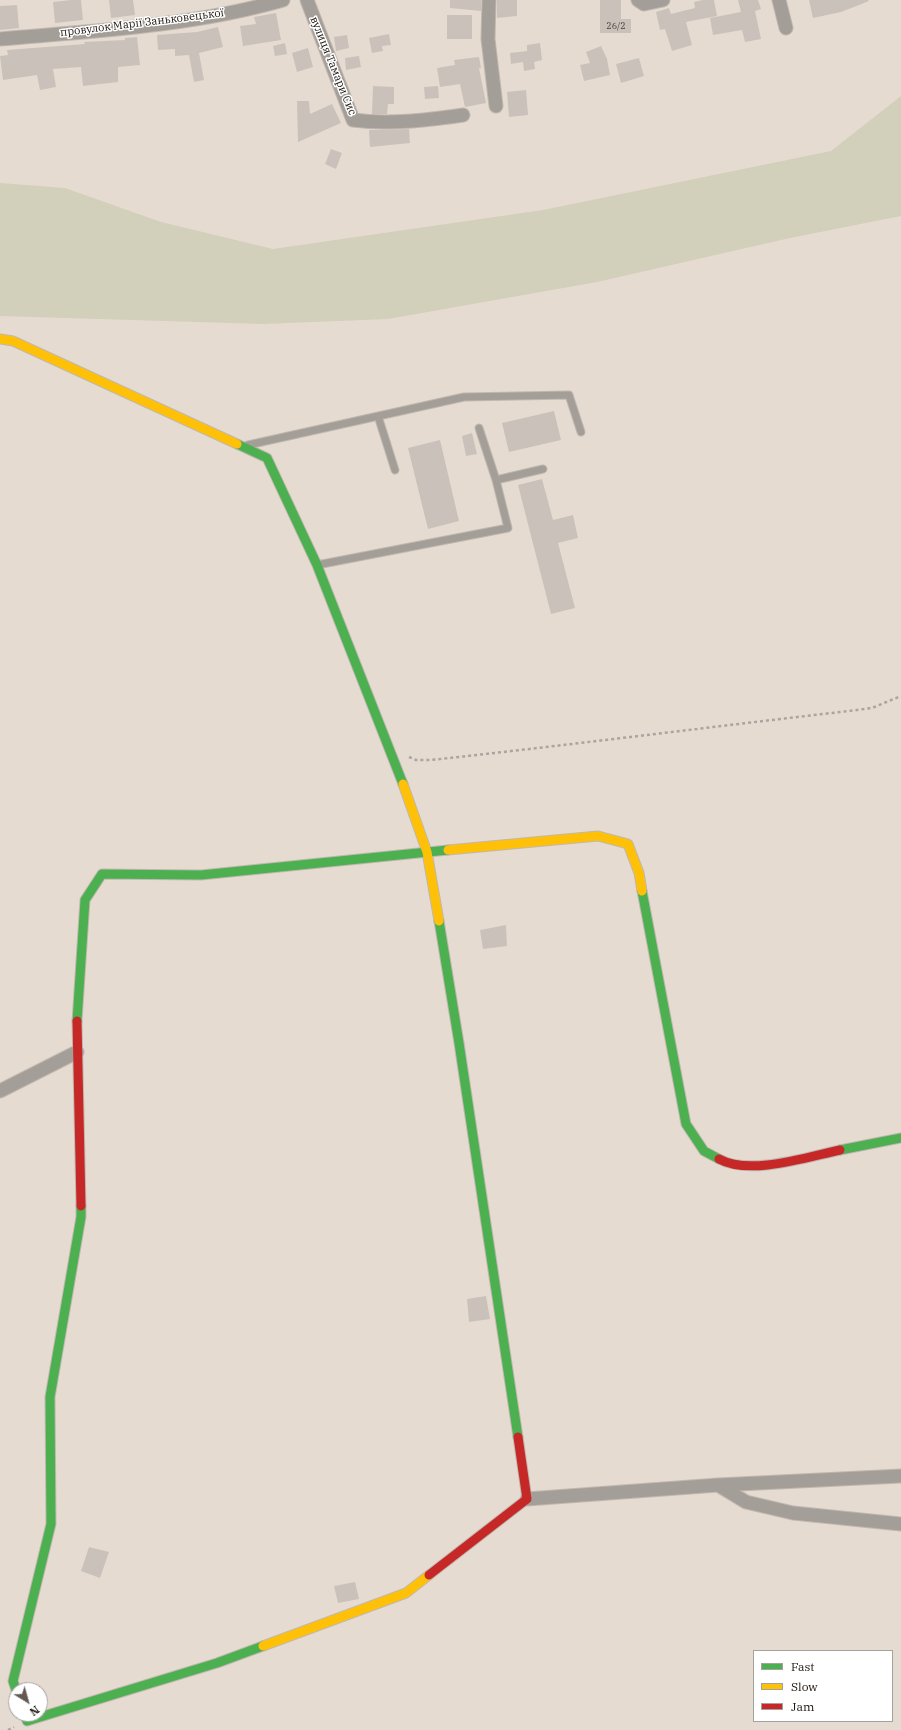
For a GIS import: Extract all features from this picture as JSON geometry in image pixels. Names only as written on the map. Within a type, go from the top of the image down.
[{"type":"street","name":"провулок Марії Заньковецької","points":[[0,39],[160,24],[252,9],[283,0]]},
{"type":"street","name":"вулиця Тамари Сис","points":[[307,0],[353,120],[374,122],[419,121],[463,115]]},
{"type":"street","points":[[489,0],[488,39],[496,106]]},
{"type":"street","points":[[639,1],[644,4],[649,4],[663,0]]},
{"type":"street","points":[[779,0],[786,28]]},
{"type":"street","points":[[0,339],[13,341],[267,458],[317,565],[390,749],[427,852],[459,1043],[527,1499]]},
{"type":"street","points":[[13,1682],[50,1524],[50,1397],[81,1217],[76,1033],[85,900],[102,874],[201,875],[598,836],[628,844],[639,873],[686,1124],[704,1151],[726,1163],[756,1167],[901,1138]]},
{"type":"street","points":[[0,1091],[77,1052]]},
{"type":"street","points":[[48,1715],[217,1663],[406,1593],[527,1499],[718,1485],[901,1476]]},
{"type":"street","points":[[718,1485],[746,1502],[793,1513],[901,1524]]},
{"type":"lane","points":[[242,446],[464,397],[569,395],[581,432]]},
{"type":"lane","points":[[378,416],[395,470]]},
{"type":"lane","points":[[317,565],[508,528],[496,480],[479,428]]},
{"type":"lane","points":[[496,480],[543,469]]},
{"type":"path","points":[[390,749],[416,760],[527,750],[872,708],[901,696]]},
{"type":"shaded area","points":[[901,96],[901,216],[790,238],[597,282],[388,319],[263,324],[0,316],[0,183],[65,188],[161,222],[273,249],[543,210],[831,151]]},
{"type":"building","points":[[81,0],[83,20],[55,23],[53,2]]},
{"type":"building","points":[[109,0],[133,0],[135,15],[111,18]]},
{"type":"building","points":[[450,0],[481,0],[481,11],[450,8]]},
{"type":"building","points":[[497,0],[517,0],[517,16],[497,18]]},
{"type":"building","points":[[600,0],[621,0],[621,19],[631,19],[631,33],[600,33]]},
{"type":"building","points":[[714,0],[717,16],[686,22],[692,45],[672,51],[665,29],[660,30],[656,12],[669,8],[671,14],[695,8],[694,2]]},
{"type":"building","points":[[738,0],[758,0],[761,9],[755,11],[761,39],[745,42],[742,30],[713,35],[710,18],[741,12]]},
{"type":"building","points":[[809,0],[869,1],[841,12],[813,18]]},
{"type":"building","points":[[17,5],[19,28],[0,30],[0,6]]},
{"type":"building","points":[[276,13],[281,40],[243,46],[240,26],[256,24],[254,17]]},
{"type":"building","points":[[447,15],[472,15],[472,39],[447,39]]},
{"type":"building","points":[[218,27],[223,47],[199,53],[204,80],[194,82],[189,55],[175,56],[175,49],[158,50],[157,35],[197,32]]},
{"type":"building","points":[[389,34],[391,45],[382,46],[383,51],[372,53],[369,38]]},
{"type":"building","points":[[347,35],[349,48],[336,51],[334,37]]},
{"type":"building","points":[[137,37],[140,65],[118,67],[118,82],[83,86],[81,67],[53,69],[56,87],[40,90],[37,75],[3,80],[0,56],[8,55],[7,50],[85,44],[84,42],[125,40],[125,38]]},
{"type":"building","points":[[285,43],[287,54],[275,56],[273,46]]},
{"type":"building","points":[[540,43],[542,60],[534,62],[535,69],[524,71],[523,62],[511,64],[510,53],[527,51],[527,45]]},
{"type":"building","points":[[601,46],[607,59],[610,75],[584,81],[580,65],[590,63],[586,52]]},
{"type":"building","points":[[308,48],[313,67],[297,72],[292,53]]},
{"type":"building","points":[[359,56],[361,67],[346,70],[345,58]]},
{"type":"building","points":[[479,57],[481,68],[479,68],[486,103],[465,107],[460,84],[440,87],[437,68],[455,65],[454,60]]},
{"type":"building","points":[[639,58],[644,76],[621,83],[616,64]]},
{"type":"building","points":[[373,86],[394,87],[394,104],[388,104],[387,114],[372,114]]},
{"type":"building","points":[[438,86],[439,98],[425,99],[424,87]]},
{"type":"building","points":[[526,90],[528,115],[509,117],[507,92]]},
{"type":"building","points":[[297,101],[309,101],[310,114],[332,104],[341,123],[298,142]]},
{"type":"building","points":[[409,129],[410,143],[370,147],[369,130]]},
{"type":"building","points":[[331,149],[342,153],[336,169],[325,164]]},
{"type":"building","points":[[554,411],[561,440],[509,452],[502,423]]},
{"type":"building","points":[[472,433],[477,454],[466,456],[462,436]]},
{"type":"building","points":[[440,440],[459,521],[428,529],[408,448]]},
{"type":"building","points":[[542,479],[553,520],[573,515],[578,538],[558,543],[575,608],[551,614],[518,485]]},
{"type":"building","points":[[506,925],[507,946],[483,949],[480,930]]},
{"type":"building","points":[[486,1296],[490,1319],[469,1322],[467,1299]]},
{"type":"building","points":[[89,1547],[109,1552],[100,1578],[81,1571]]},
{"type":"building","points":[[355,1582],[359,1599],[338,1603],[334,1586]]},
{"type":"traffic: fast","points":[[237,444],[267,458],[317,565],[403,784]]},
{"type":"traffic: fast","points":[[77,1021],[85,900],[102,874],[201,875],[448,850]]},
{"type":"traffic: fast","points":[[642,891],[686,1124],[704,1151],[719,1159]]},
{"type":"traffic: fast","points":[[439,921],[459,1043],[518,1437]]},
{"type":"traffic: fast","points":[[840,1150],[901,1138]]},
{"type":"traffic: fast","points":[[13,1682],[51,1524],[50,1397],[81,1217],[81,1206]]},
{"type":"traffic: fast","points":[[48,1715],[217,1663],[263,1646]]},
{"type":"traffic: slow","points":[[0,339],[13,341],[237,444]]},
{"type":"traffic: slow","points":[[403,784],[427,852],[439,921]]},
{"type":"traffic: slow","points":[[448,850],[598,836],[628,844],[639,873],[642,891]]},
{"type":"traffic: slow","points":[[263,1646],[406,1593],[429,1575]]},
{"type":"traffic: jam","points":[[77,1021],[81,1206]]},
{"type":"traffic: jam","points":[[719,1159],[732,1164],[746,1166],[779,1164],[840,1150]]},
{"type":"traffic: jam","points":[[429,1575],[527,1499],[518,1437]]}]
